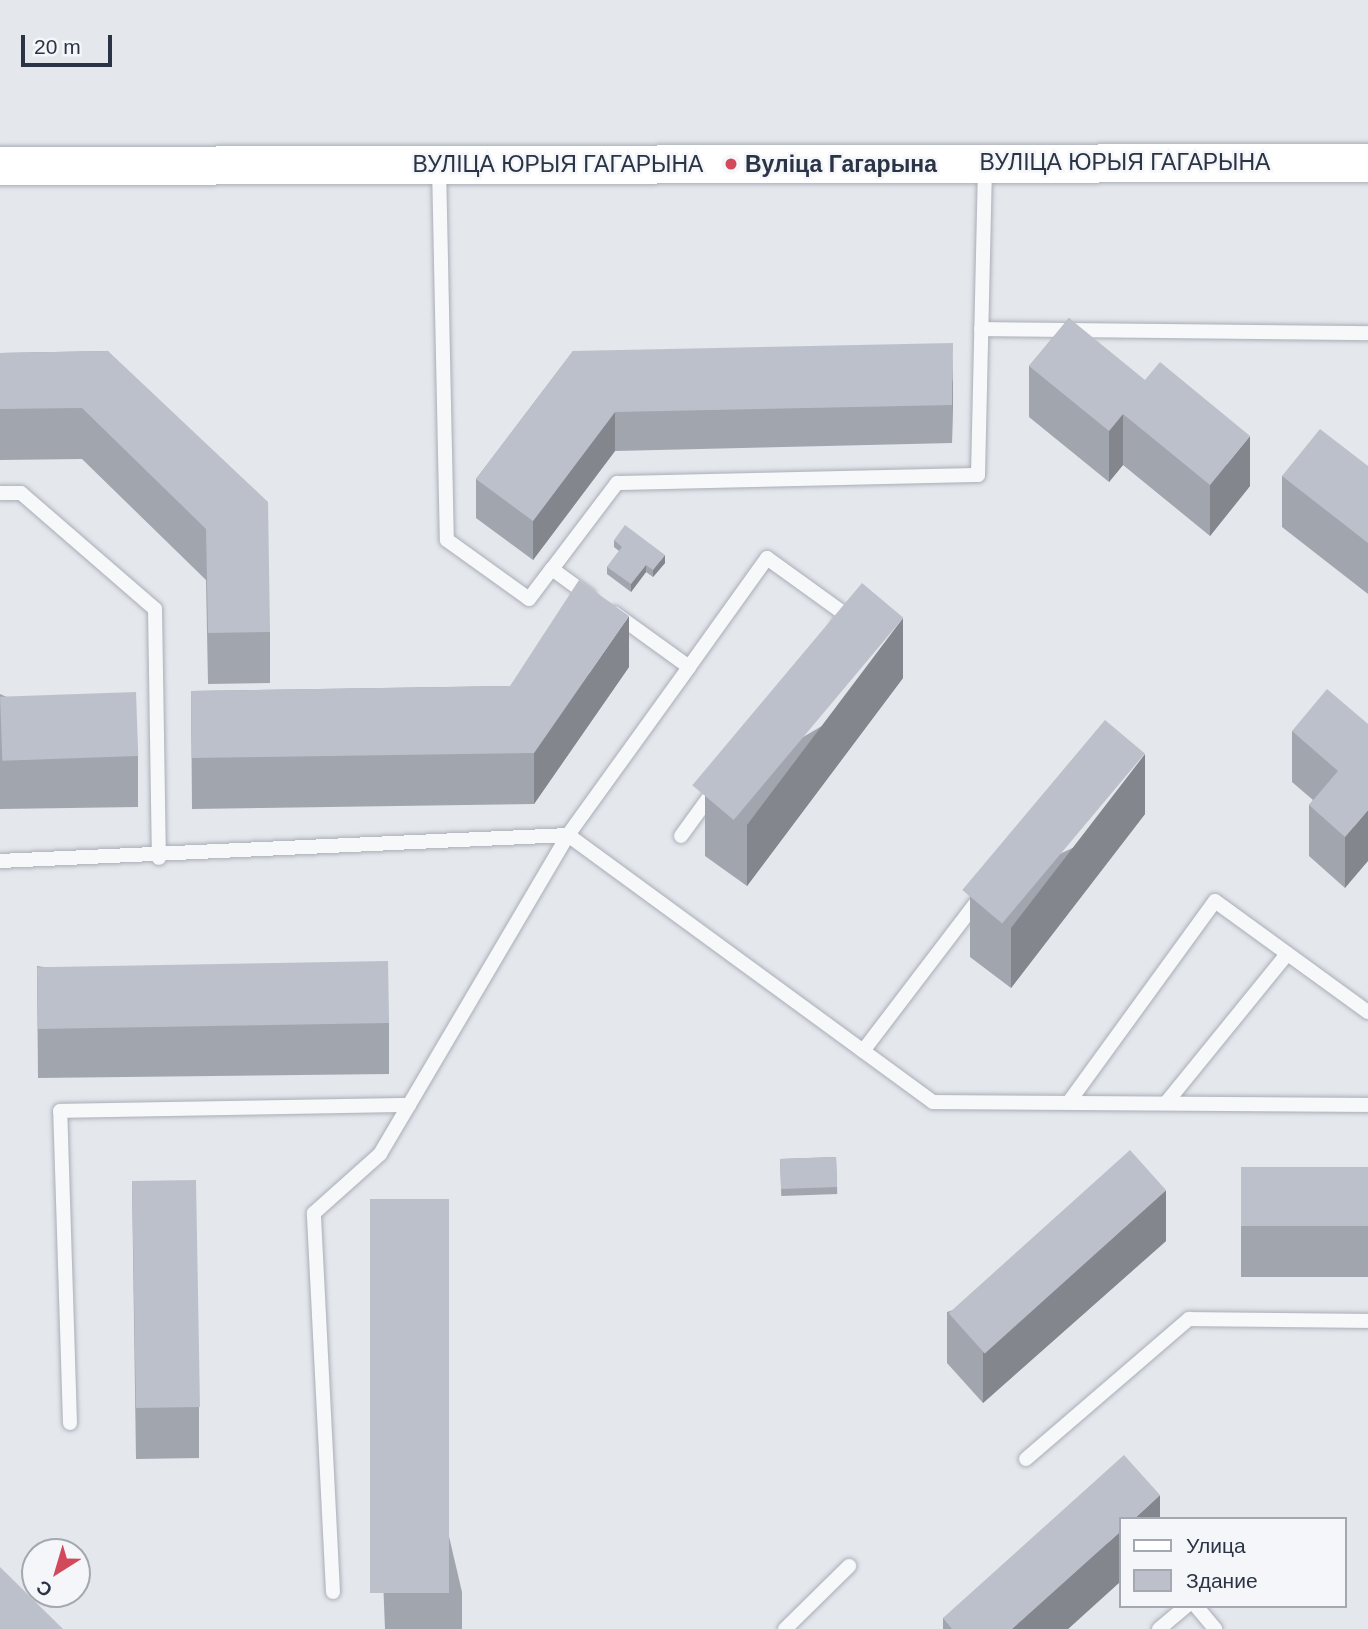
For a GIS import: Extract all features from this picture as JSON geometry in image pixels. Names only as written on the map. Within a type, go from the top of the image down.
[{"type":"main road","name":"ВУЛІЦА ЮРЫЯ ГАГАРЫНА","points":[[0,166],[985,161],[1368,163]]},
{"type":"lane","points":[[439,165],[447,540],[529,599],[617,483],[978,475],[985,161]]},
{"type":"lane","points":[[981,329],[1368,333]]},
{"type":"lane","points":[[0,493],[21,493],[155,609],[159,858]]},
{"type":"lane","points":[[333,1592],[314,1213],[380,1154],[568,835],[767,558],[846,615],[830,637]]},
{"type":"lane","points":[[552,569],[689,667]]},
{"type":"lane","points":[[681,836],[730,770]]},
{"type":"lane","points":[[0,861],[159,858],[568,835],[933,1102],[1368,1105]]},
{"type":"lane","points":[[863,1051],[990,884]]},
{"type":"lane","points":[[1069,1102],[1215,901],[1368,1012]]},
{"type":"lane","points":[[1166,1102],[1287,954]]},
{"type":"lane","points":[[70,1423],[60,1111],[409,1105]]},
{"type":"lane","points":[[1026,1459],[1189,1320],[1368,1321]]},
{"type":"lane","points":[[785,1629],[849,1566]]},
{"type":"lane","points":[[1159,1629],[1184,1608]]},
{"type":"lane","points":[[1198,1608],[1216,1629]]},
{"type":"building","points":[[1069,318],[1145,380],[1160,362],[1250,436],[1210,485],[1123,414],[1109,431],[1029,366]]},
{"type":"building","points":[[953,343],[952,405],[615,412],[533,521],[476,479],[573,351]]},
{"type":"building","points":[[108,351],[268,502],[270,632],[208,633],[206,529],[82,408],[0,409],[0,353]]},
{"type":"building","points":[[1320,429],[1368,466],[1368,543],[1282,476]]},
{"type":"building","points":[[625,525],[665,555],[653,570],[646,565],[631,584],[607,567],[622,547],[614,540]]},
{"type":"building","points":[[579,580],[629,616],[534,753],[192,758],[191,691],[510,686]]},
{"type":"building","points":[[862,583],[903,618],[734,820],[692,785]]},
{"type":"building","points":[[1327,689],[1368,724],[1368,810],[1345,837],[1309,805],[1338,771],[1292,731]]},
{"type":"building","points":[[136,692],[138,756],[2,761],[0,697]]},
{"type":"building","points":[[1105,720],[1145,753],[1002,923],[962,890]]},
{"type":"building","points":[[388,961],[389,1023],[38,1029],[37,967]]},
{"type":"building","points":[[1130,1150],[1166,1190],[985,1353],[949,1313]]},
{"type":"building","points":[[836,1157],[837,1187],[781,1189],[780,1159]]},
{"type":"building","points":[[1241,1167],[1368,1167],[1368,1226],[1241,1226]]},
{"type":"building","points":[[196,1180],[200,1407],[136,1408],[132,1181]]},
{"type":"building","points":[[370,1199],[449,1199],[449,1593],[370,1593]]},
{"type":"building","points":[[1124,1455],[1160,1495],[1136,1517],[1120,1517],[1120,1532],[1012,1629],[952,1629],[943,1618]]},
{"type":"building","points":[[0,1567],[21,1588],[21,1608],[42,1608],[63,1629],[0,1629]]},
{"type":"place","name":"Вуліца Гагарына","points":[[731,164]]}]
